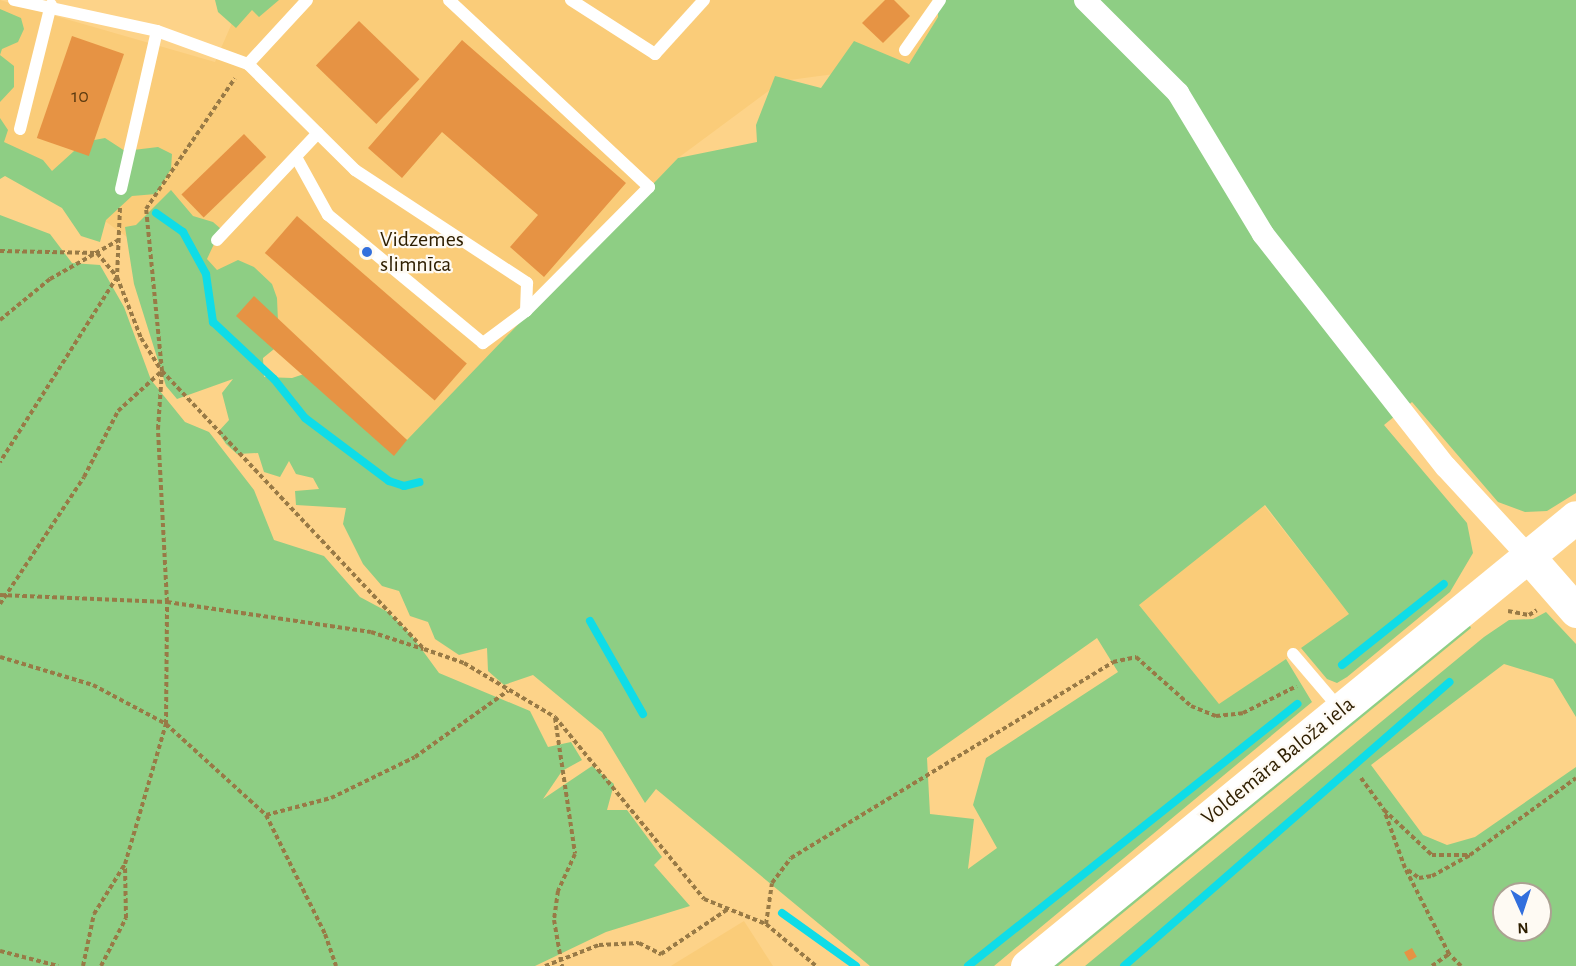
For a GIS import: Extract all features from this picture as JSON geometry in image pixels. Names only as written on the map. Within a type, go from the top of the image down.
[{"type":"main road","name":"Voldemāra Baloža iela","points":[[1027,966],[1576,517]]},
{"type":"main road","points":[[1528,556],[1576,611]]},
{"type":"street","points":[[1085,0],[1178,93],[1263,234],[1446,467],[1528,556]]},
{"type":"lane","points":[[14,0],[51,5],[157,31],[248,64],[355,170],[526,283],[526,310]]},
{"type":"lane","points":[[248,64],[307,0]]},
{"type":"lane","points":[[296,157],[328,216],[483,343],[526,310],[649,187],[449,0]]},
{"type":"lane","points":[[571,0],[655,54],[704,0]]},
{"type":"lane","points":[[905,50],[940,0]]},
{"type":"lane","points":[[20,129],[51,5]]},
{"type":"lane","points":[[121,189],[157,31]]},
{"type":"lane","points":[[218,240],[318,133]]},
{"type":"lane","points":[[1293,654],[1341,710]]},
{"type":"path","points":[[83,966],[94,914],[125,864],[166,724],[167,602],[159,516],[162,371],[146,209],[248,64]]},
{"type":"path","points":[[0,462],[117,277],[121,189]]},
{"type":"path","points":[[0,320],[50,279],[120,240]]},
{"type":"path","points":[[0,251],[97,253],[117,277],[141,338],[162,371],[424,649]]},
{"type":"path","points":[[0,604],[3,595],[84,477],[118,411],[162,371]]},
{"type":"path","points":[[3,595],[167,602],[371,632],[464,663],[555,717],[704,899],[766,924],[816,966]]},
{"type":"path","points":[[0,657],[93,685],[166,724],[266,815],[326,934],[336,966]]},
{"type":"path","points":[[766,924],[772,884],[791,858],[1113,662],[1136,657],[1191,706],[1216,716],[1243,713],[1286,694],[1311,675]]},
{"type":"path","points":[[266,815],[331,798],[415,757],[509,691]]},
{"type":"path","points":[[555,717],[575,854],[558,891],[554,920],[562,966]]},
{"type":"path","points":[[1360,778],[1384,810],[1432,855],[1470,855]]},
{"type":"path","points":[[1405,868],[1419,878],[1432,876],[1470,855],[1576,778]]},
{"type":"path","points":[[1384,810],[1405,868],[1449,954],[1461,966]]},
{"type":"path","points":[[101,966],[126,918],[125,864]]},
{"type":"path","points":[[545,966],[599,945],[639,943],[661,954],[729,909]]},
{"type":"path","points":[[0,951],[58,966]]},
{"type":"path","points":[[1432,966],[1449,954]]},
{"type":"shaded area","name":"Vidzemes slimnīca","points":[[0,0],[215,62],[242,0],[956,0],[938,17],[909,64],[782,81],[678,158],[394,456],[236,316],[0,145]]},
{"type":"shaded area","points":[[1240,475],[1350,615],[1219,705],[1088,541]]},
{"type":"shaded area","points":[[744,921],[773,966],[671,966],[674,964]]},
{"type":"green space","points":[[215,0],[279,0],[259,17],[252,10],[236,28],[218,12]]},
{"type":"green space","points":[[938,0],[1576,0],[1576,493],[1547,511],[1525,512],[1498,502],[1412,402],[1384,425],[1467,523],[1473,553],[1450,592],[1347,677],[1337,683],[1327,679],[1301,648],[1349,614],[1265,505],[1139,605],[1219,704],[1286,659],[1312,702],[994,966],[870,966],[656,789],[645,803],[602,732],[533,675],[504,685],[488,671],[487,648],[459,655],[435,639],[428,622],[410,616],[399,591],[382,586],[363,564],[343,524],[346,508],[296,505],[295,491],[319,489],[313,478],[296,474],[289,461],[280,477],[264,472],[258,453],[237,454],[226,444],[218,432],[229,420],[222,393],[233,379],[177,399],[166,386],[134,284],[125,227],[136,225],[171,190],[193,216],[213,222],[221,229],[207,259],[217,270],[238,260],[254,267],[272,284],[277,298],[279,345],[263,358],[264,377],[292,378],[313,371],[407,440],[678,158],[757,142],[756,125],[775,76],[821,88],[854,41],[909,64],[938,17]],"holes":[[[1097,638],[1118,672],[986,758],[973,805],[997,848],[968,869],[974,819],[930,814],[927,758]]]},
{"type":"green space","points":[[0,9],[21,18],[24,29],[18,42],[2,49],[0,55]]},
{"type":"green space","points":[[0,55],[14,66],[14,87],[0,102]]},
{"type":"green space","points":[[0,118],[8,130],[4,142],[43,160],[52,171],[84,142],[105,138],[125,151],[158,147],[172,154],[171,169],[156,194],[132,196],[106,220],[100,242],[81,236],[62,208],[5,176],[0,179]]},
{"type":"green space","points":[[0,215],[50,234],[72,263],[100,265],[124,307],[151,380],[185,422],[209,432],[254,490],[274,540],[324,556],[360,597],[388,612],[412,636],[439,673],[530,711],[548,747],[571,742],[582,760],[562,771],[543,799],[592,766],[614,784],[607,810],[627,810],[662,857],[654,865],[690,906],[606,932],[535,966],[0,966]]},
{"type":"green space","points":[[1546,612],[1576,644],[1576,717],[1553,679],[1504,664],[1371,765],[1423,835],[1447,845],[1475,837],[1576,767],[1576,966],[1085,966],[1484,637],[1509,620],[1533,619]]},
{"type":"green space","points":[[1468,621],[1471,628],[1058,966],[1049,966]]},
{"type":"building","points":[[885,0],[894,0],[910,16],[883,43],[862,23]]},
{"type":"building","points":[[359,21],[419,79],[376,124],[316,66]]},
{"type":"building","points":[[72,36],[124,54],[89,156],[37,138]]},
{"type":"building","points":[[462,40],[626,183],[544,277],[510,247],[538,215],[442,132],[402,178],[368,148]]},
{"type":"building","points":[[244,134],[266,157],[204,217],[181,194]]},
{"type":"building","points":[[297,216],[467,364],[435,401],[265,253]]},
{"type":"building","points":[[254,296],[407,440],[394,456],[236,316]]},
{"type":"building","points":[[1412,948],[1417,957],[1409,961],[1404,952]]},
{"type":"waterway","points":[[156,213],[183,232],[206,274],[213,322],[274,379],[305,418],[389,481],[404,486],[420,482]]},
{"type":"waterway","points":[[1342,665],[1444,584]]},
{"type":"waterway","points":[[590,621],[643,714]]},
{"type":"waterway","points":[[1124,966],[1450,682]]},
{"type":"waterway","points":[[968,966],[1297,704]]},
{"type":"waterway","points":[[782,913],[856,966]]},
{"type":"place","name":"Vidzemes slimnīca","points":[[367,252]]}]
